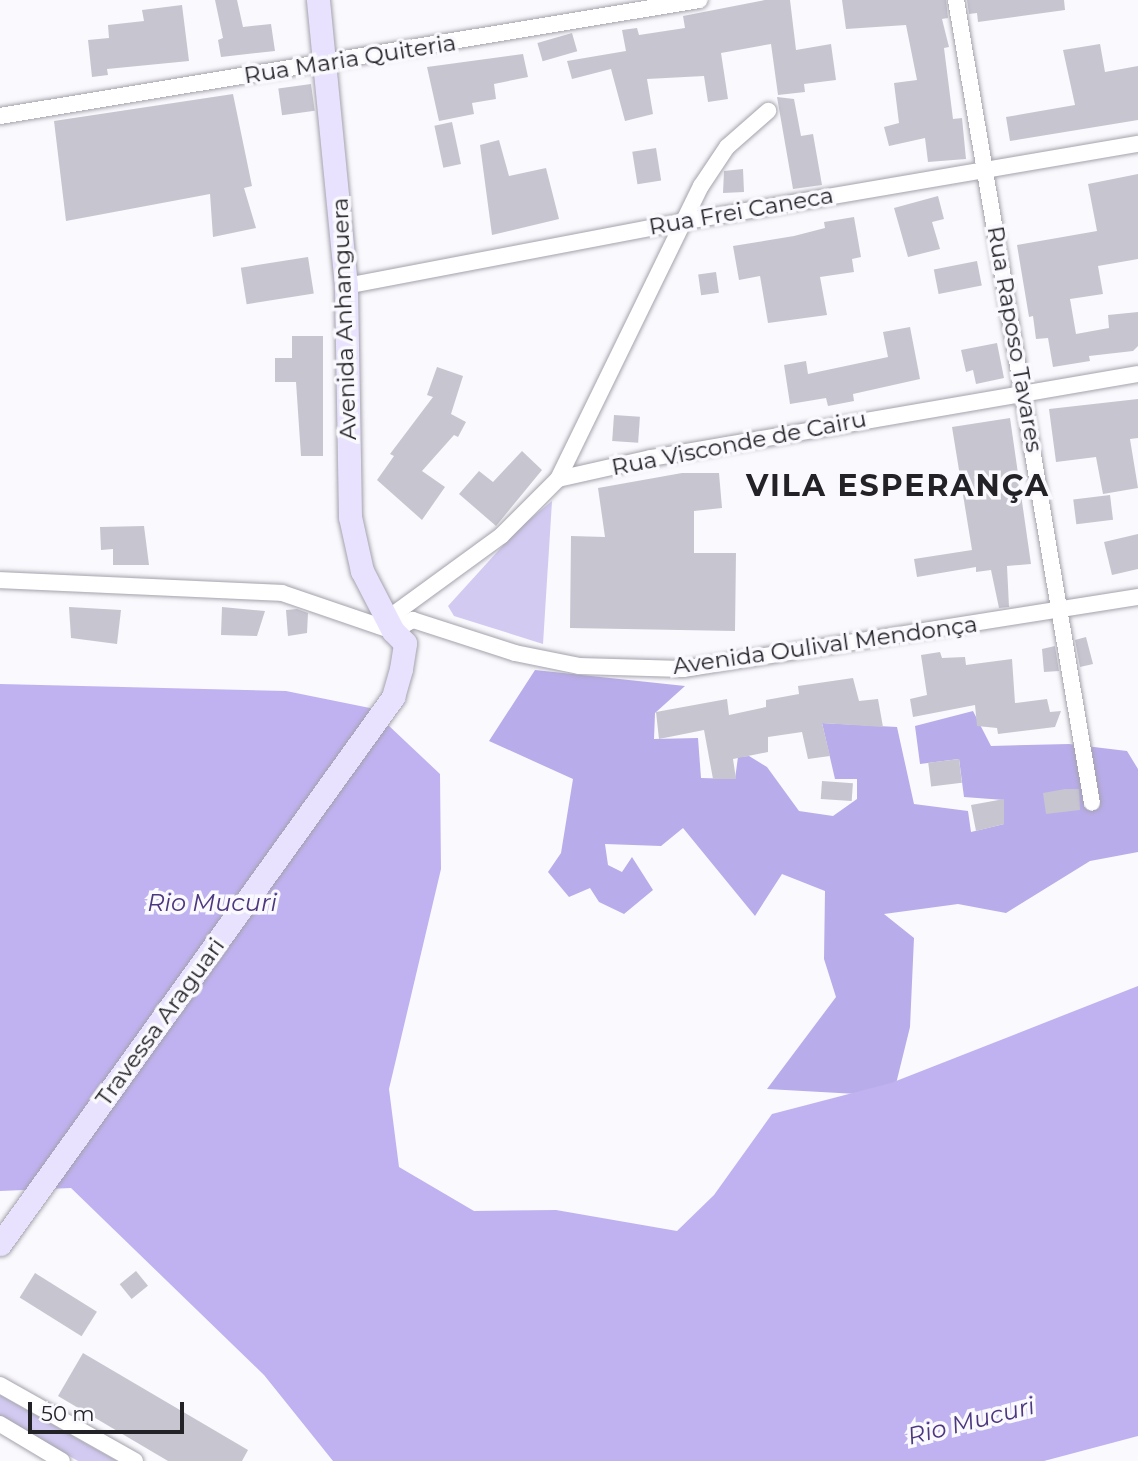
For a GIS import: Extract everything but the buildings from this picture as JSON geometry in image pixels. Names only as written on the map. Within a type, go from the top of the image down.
[{"type":"street","name":"Avenida Anhanguera","points":[[318,0],[328,64],[346,286],[352,530],[362,570],[390,625]]},
{"type":"street","name":"Rua Maria Quiteria","points":[[0,116],[328,64],[699,0]]},
{"type":"street","name":"Rua Raposo Tavares","points":[[956,0],[1026,391],[1058,610],[1092,803]]},
{"type":"street","points":[[0,580],[282,593],[390,625],[501,536],[558,479],[643,311],[681,222],[727,147],[768,111]]},
{"type":"street","name":"Rua Frei Caneca","points":[[346,286],[681,222],[1138,144]]},
{"type":"street","name":"Rua Visconde de Cairu","points":[[558,479],[651,458],[1026,391],[1138,374]]},
{"type":"street","name":"Avenida Oulival Mendonça","points":[[390,625],[413,620],[515,653],[579,666],[683,669],[1138,597]]},
{"type":"street","name":"Travessa Araguari","points":[[1,1243],[393,696],[405,643],[390,625]]},
{"type":"street","points":[[0,1385],[135,1461]]},
{"type":"street","points":[[0,1424],[62,1461]]},
{"type":"shaded area","points":[[552,501],[543,644],[454,616],[448,606],[518,529]]},
{"type":"shaded area","points":[[535,670],[685,686],[655,713],[654,739],[698,738],[701,778],[735,779],[738,757],[749,756],[767,767],[799,811],[833,816],[857,799],[857,779],[835,779],[822,723],[897,727],[914,804],[968,811],[971,832],[1004,824],[1004,800],[964,797],[959,759],[920,764],[915,726],[973,711],[991,746],[1069,744],[1127,751],[1138,769],[1138,852],[1090,861],[1006,913],[958,904],[884,914],[914,938],[910,1027],[893,1096],[767,1089],[836,997],[824,959],[825,891],[782,874],[755,916],[683,828],[661,846],[605,844],[608,865],[622,872],[632,857],[653,890],[624,914],[599,902],[590,888],[569,897],[548,872],[561,853],[573,779],[489,741]]},
{"type":"shaded area","points":[[0,1395],[117,1461],[78,1461],[0,1417]]},
{"type":"water","name":"Rio Mucuri","points":[[0,684],[286,691],[370,708],[440,774],[441,869],[389,1089],[399,1167],[474,1211],[556,1210],[677,1231],[714,1195],[772,1114],[891,1083],[1138,986],[1138,1436],[1044,1461],[333,1461],[264,1375],[71,1188],[0,1191]]},
{"type":"district","name":"VILA ESPERANÇA","points":[[898,486]]}]
